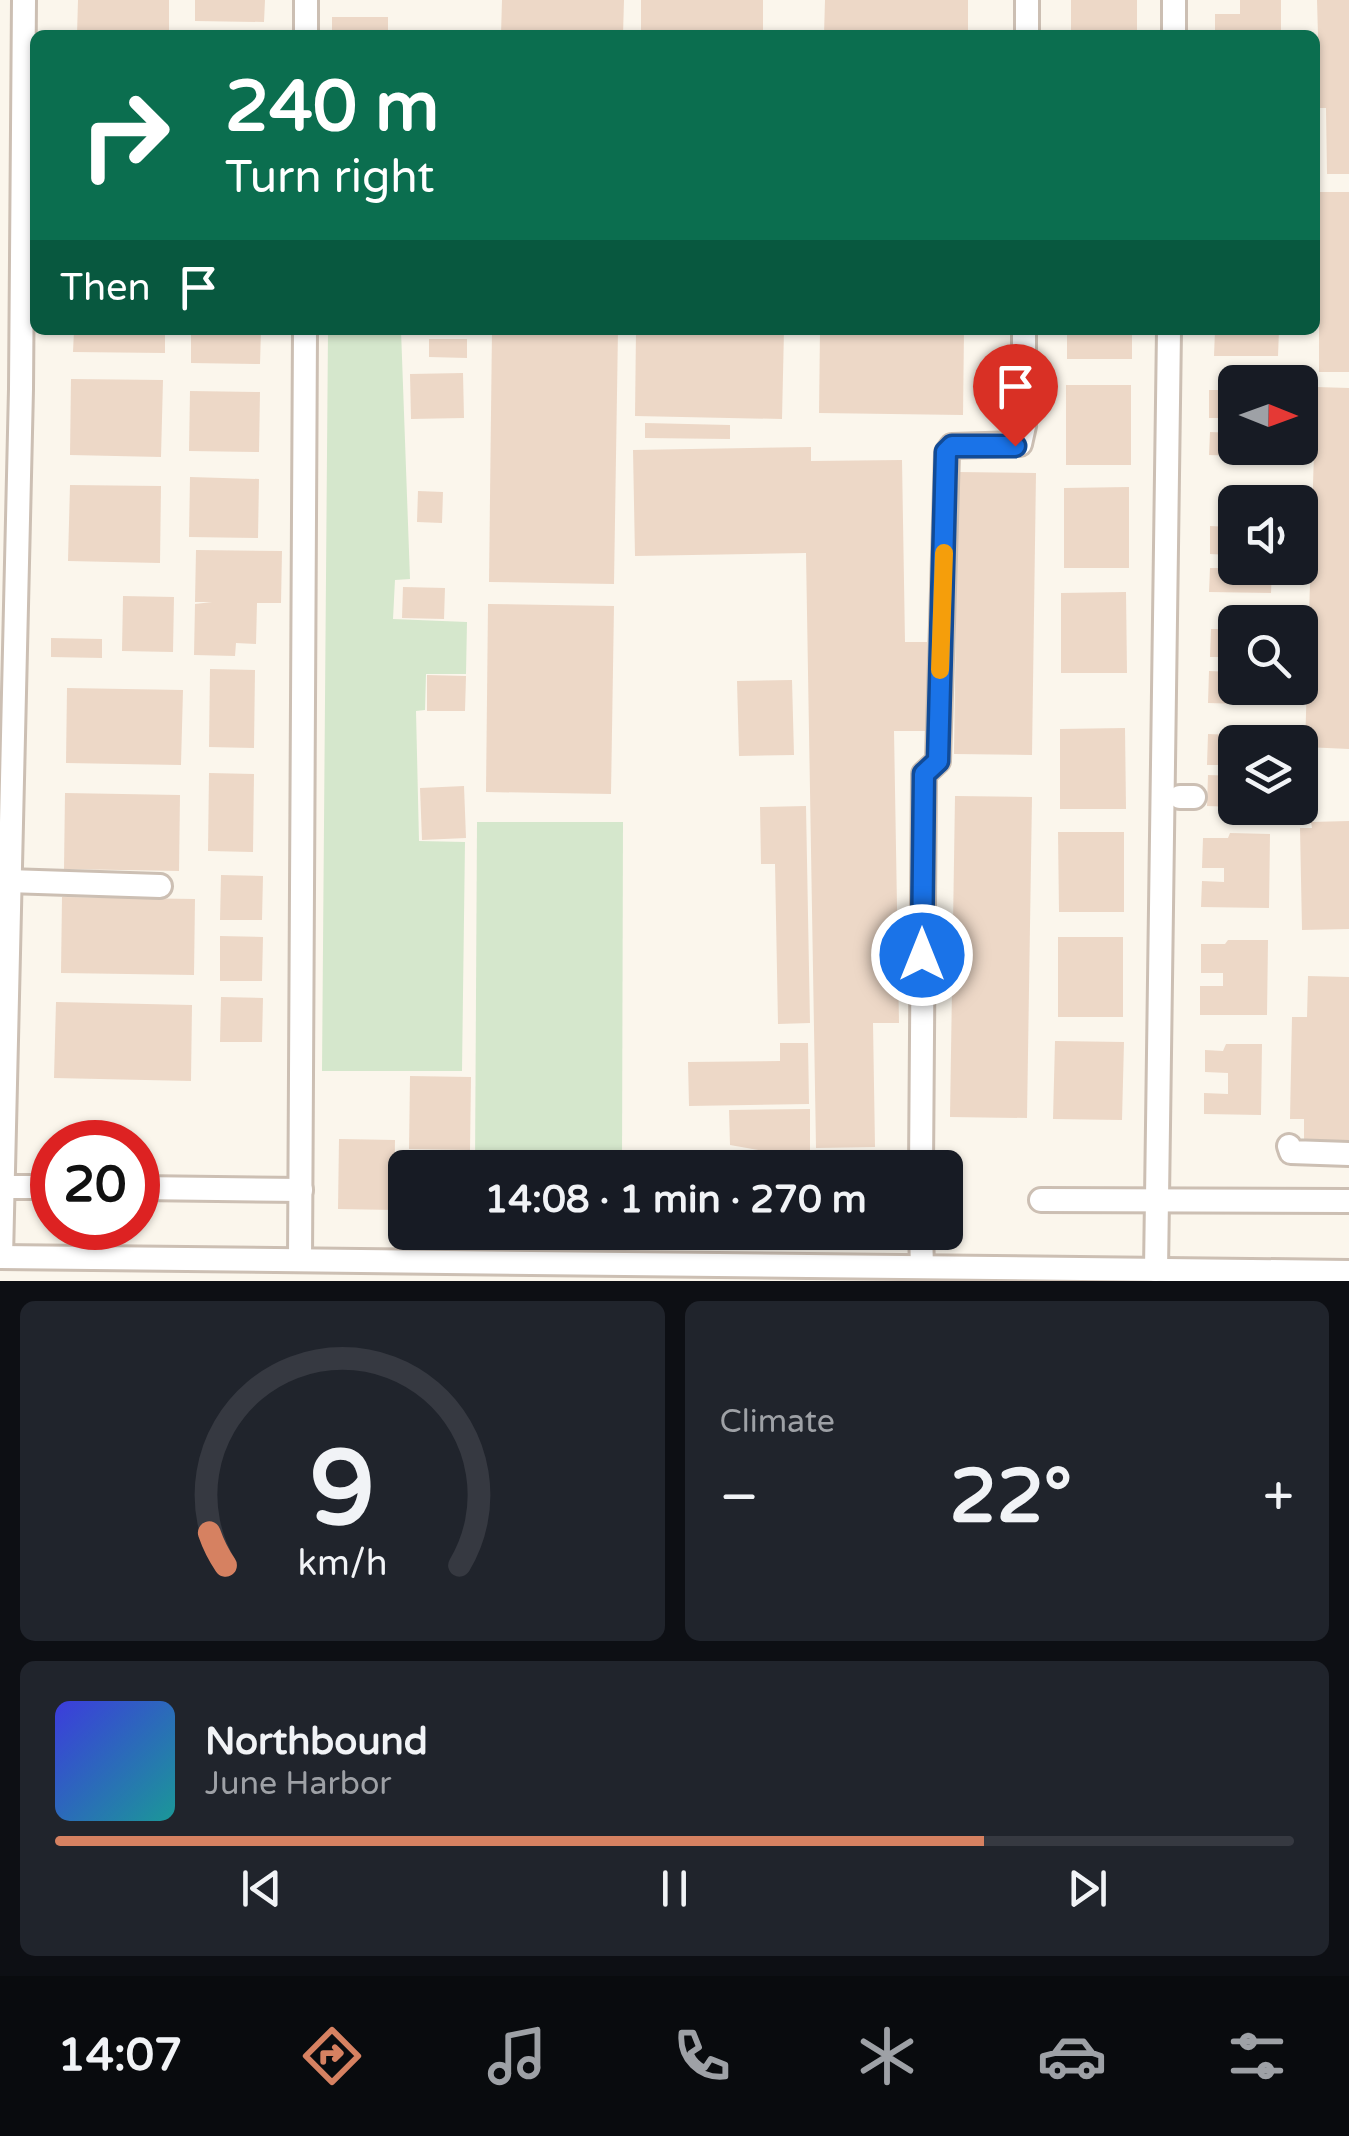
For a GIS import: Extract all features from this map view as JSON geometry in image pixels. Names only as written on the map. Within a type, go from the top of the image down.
[{"type":"street","points":[[24,0],[10,389],[8,880],[0,1257],[1349,1272]]},
{"type":"street","points":[[306,0],[306,30]]},
{"type":"street","points":[[1027,0],[1027,30]]},
{"type":"street","points":[[1174,0],[1174,30]]},
{"type":"street","points":[[300,1260],[304,335]]},
{"type":"street","points":[[921,1150],[924,774],[938,761],[946,452],[952,446],[1020,444],[1024,426],[1024,335]]},
{"type":"street","points":[[1156,1270],[1170,335]]},
{"type":"street","points":[[8,880],[160,886]]},
{"type":"street","points":[[1290,1146],[1292,1152],[1349,1154]]},
{"type":"street","points":[[1,1187],[30,1187]]},
{"type":"street","points":[[160,1188],[300,1190]]},
{"type":"street","points":[[1041,1200],[1349,1202]]},
{"type":"street","points":[[922,1250],[922,1267]]},
{"type":"green space","points":[[328,335],[401,335],[410,579],[395,580],[393,619],[467,622],[466,674],[426,674],[425,710],[416,711],[419,841],[465,842],[462,1071],[322,1071]]},
{"type":"green space","points":[[477,822],[623,822],[622,1150],[475,1150]]},
{"type":"building","points":[[78,0],[169,0],[169,30],[77,30]]},
{"type":"building","points":[[195,0],[265,0],[264,22],[195,21]]},
{"type":"building","points":[[502,0],[624,0],[623,30],[501,30]]},
{"type":"building","points":[[641,0],[763,0],[763,30],[641,30]]},
{"type":"building","points":[[825,0],[968,0],[968,30],[824,30]]},
{"type":"building","points":[[1071,0],[1137,0],[1137,30],[1071,30]]},
{"type":"building","points":[[1240,0],[1281,0],[1281,30],[1215,30],[1215,14],[1240,14]]},
{"type":"building","points":[[1317,0],[1349,0],[1349,174],[1327,174],[1326,108],[1320,108]]},
{"type":"building","points":[[332,17],[388,17],[388,30],[332,30]]},
{"type":"building","points":[[1320,192],[1349,192],[1349,372],[1319,372]]},
{"type":"building","points":[[74,335],[165,335],[165,353],[73,352]]},
{"type":"building","points":[[191,335],[261,335],[260,364],[191,363]]},
{"type":"building","points":[[492,335],[618,335],[614,584],[489,582]]},
{"type":"building","points":[[636,335],[784,335],[782,419],[635,416]]},
{"type":"building","points":[[820,335],[964,335],[963,415],[819,413]]},
{"type":"building","points":[[1067,335],[1132,335],[1132,359],[1067,359]]},
{"type":"building","points":[[1215,335],[1279,335],[1278,356],[1214,356]]},
{"type":"building","points":[[429,339],[467,339],[467,358],[429,357]]},
{"type":"building","points":[[463,373],[464,418],[411,419],[410,374]]},
{"type":"building","points":[[71,379],[163,380],[161,457],[70,455]]},
{"type":"building","points":[[1066,385],[1131,385],[1131,465],[1066,465]]},
{"type":"building","points":[[1318,387],[1349,388],[1349,749],[1318,748],[1318,725],[1306,725],[1306,705],[1318,705],[1318,605],[1309,605],[1310,585],[1318,585],[1318,485],[1313,485],[1314,465],[1318,465]]},
{"type":"building","points":[[1209,390],[1218,390],[1218,418],[1209,418]]},
{"type":"building","points":[[190,391],[260,392],[259,452],[189,451]]},
{"type":"building","points":[[645,423],[730,425],[730,439],[645,438]]},
{"type":"building","points":[[1210,432],[1218,432],[1218,455],[1209,455]]},
{"type":"building","points":[[811,447],[811,461],[902,460],[905,642],[927,642],[929,731],[894,731],[899,1023],[873,1023],[875,1147],[816,1148],[806,553],[635,556],[633,450]]},
{"type":"building","points":[[958,472],[1036,473],[1032,755],[954,754]]},
{"type":"building","points":[[190,477],[259,479],[258,538],[189,537]]},
{"type":"building","points":[[70,485],[161,486],[160,563],[68,561]]},
{"type":"building","points":[[1129,487],[1129,568],[1064,568],[1064,488]]},
{"type":"building","points":[[418,491],[443,492],[442,523],[417,522]]},
{"type":"building","points":[[1210,526],[1218,526],[1218,554],[1210,554]]},
{"type":"building","points":[[196,550],[282,551],[281,603],[257,603],[256,644],[236,643],[235,656],[194,655],[195,604],[212,602],[195,602]]},
{"type":"building","points":[[1210,568],[1218,568],[1218,585],[1271,585],[1271,593],[1209,592]]},
{"type":"building","points":[[403,587],[445,588],[444,619],[402,618]]},
{"type":"building","points":[[1126,592],[1127,673],[1061,673],[1061,593]]},
{"type":"building","points":[[123,596],[174,597],[173,652],[122,651]]},
{"type":"building","points":[[488,604],[614,606],[611,794],[486,792]]},
{"type":"building","points":[[1211,629],[1218,629],[1218,657],[1210,657]]},
{"type":"building","points":[[51,638],[102,639],[102,658],[51,657]]},
{"type":"building","points":[[210,669],[255,670],[254,748],[209,747]]},
{"type":"building","points":[[1209,671],[1218,671],[1218,703],[1208,703]]},
{"type":"building","points":[[427,675],[466,676],[465,711],[427,711]]},
{"type":"building","points":[[792,680],[794,755],[739,756],[737,681]]},
{"type":"building","points":[[67,688],[183,690],[181,765],[66,763]]},
{"type":"building","points":[[1125,728],[1126,809],[1060,809],[1060,729]]},
{"type":"building","points":[[1208,734],[1218,734],[1218,765],[1207,765]]},
{"type":"building","points":[[209,773],[254,774],[253,852],[208,851]]},
{"type":"building","points":[[1208,775],[1218,775],[1218,806],[1207,806]]},
{"type":"building","points":[[464,786],[466,838],[422,840],[420,788]]},
{"type":"building","points":[[65,793],[180,795],[179,871],[64,869]]},
{"type":"building","points":[[955,796],[1032,797],[1027,1118],[950,1117]]},
{"type":"building","points":[[806,806],[810,1023],[778,1024],[775,864],[761,864],[760,807]]},
{"type":"building","points":[[1349,821],[1349,929],[1302,930],[1300,828],[1312,828],[1318,822]]},
{"type":"building","points":[[1058,832],[1124,832],[1124,912],[1059,912]]},
{"type":"building","points":[[1230,833],[1270,834],[1269,908],[1201,907],[1202,881],[1224,882],[1224,868],[1202,868],[1203,838],[1228,838]]},
{"type":"building","points":[[221,875],[263,876],[262,920],[220,920]]},
{"type":"building","points":[[62,897],[195,899],[194,975],[61,973]]},
{"type":"building","points":[[220,936],[263,937],[262,981],[220,981]]},
{"type":"building","points":[[1058,937],[1123,937],[1123,1017],[1058,1017]]},
{"type":"building","points":[[1228,940],[1268,940],[1267,1015],[1200,1015],[1200,986],[1223,986],[1223,973],[1201,973],[1201,944],[1225,944]]},
{"type":"building","points":[[1308,976],[1349,977],[1349,1145],[1304,1144],[1304,1119],[1290,1119],[1292,1017],[1307,1017]]},
{"type":"building","points":[[221,997],[263,998],[262,1042],[220,1042]]},
{"type":"building","points":[[56,1002],[192,1005],[191,1081],[54,1078]]},
{"type":"building","points":[[1055,1041],[1124,1042],[1122,1120],[1053,1119]]},
{"type":"building","points":[[780,1043],[808,1043],[809,1104],[689,1106],[688,1062],[780,1061]]},
{"type":"building","points":[[1226,1044],[1262,1044],[1261,1115],[1204,1114],[1204,1093],[1228,1094],[1228,1073],[1205,1072],[1205,1050],[1223,1051]]},
{"type":"building","points":[[410,1076],[471,1077],[470,1150],[409,1149]]},
{"type":"building","points":[[810,1109],[810,1150],[759,1150],[730,1145],[729,1110]]},
{"type":"building","points":[[339,1139],[395,1140],[395,1150],[388,1150],[388,1210],[338,1209]]},
{"type":"slow traffic","points":[[940,670],[944,553]]},
{"type":"route","points":[[922,955],[924,774],[938,761],[946,452],[952,446],[1015,446]]}]
